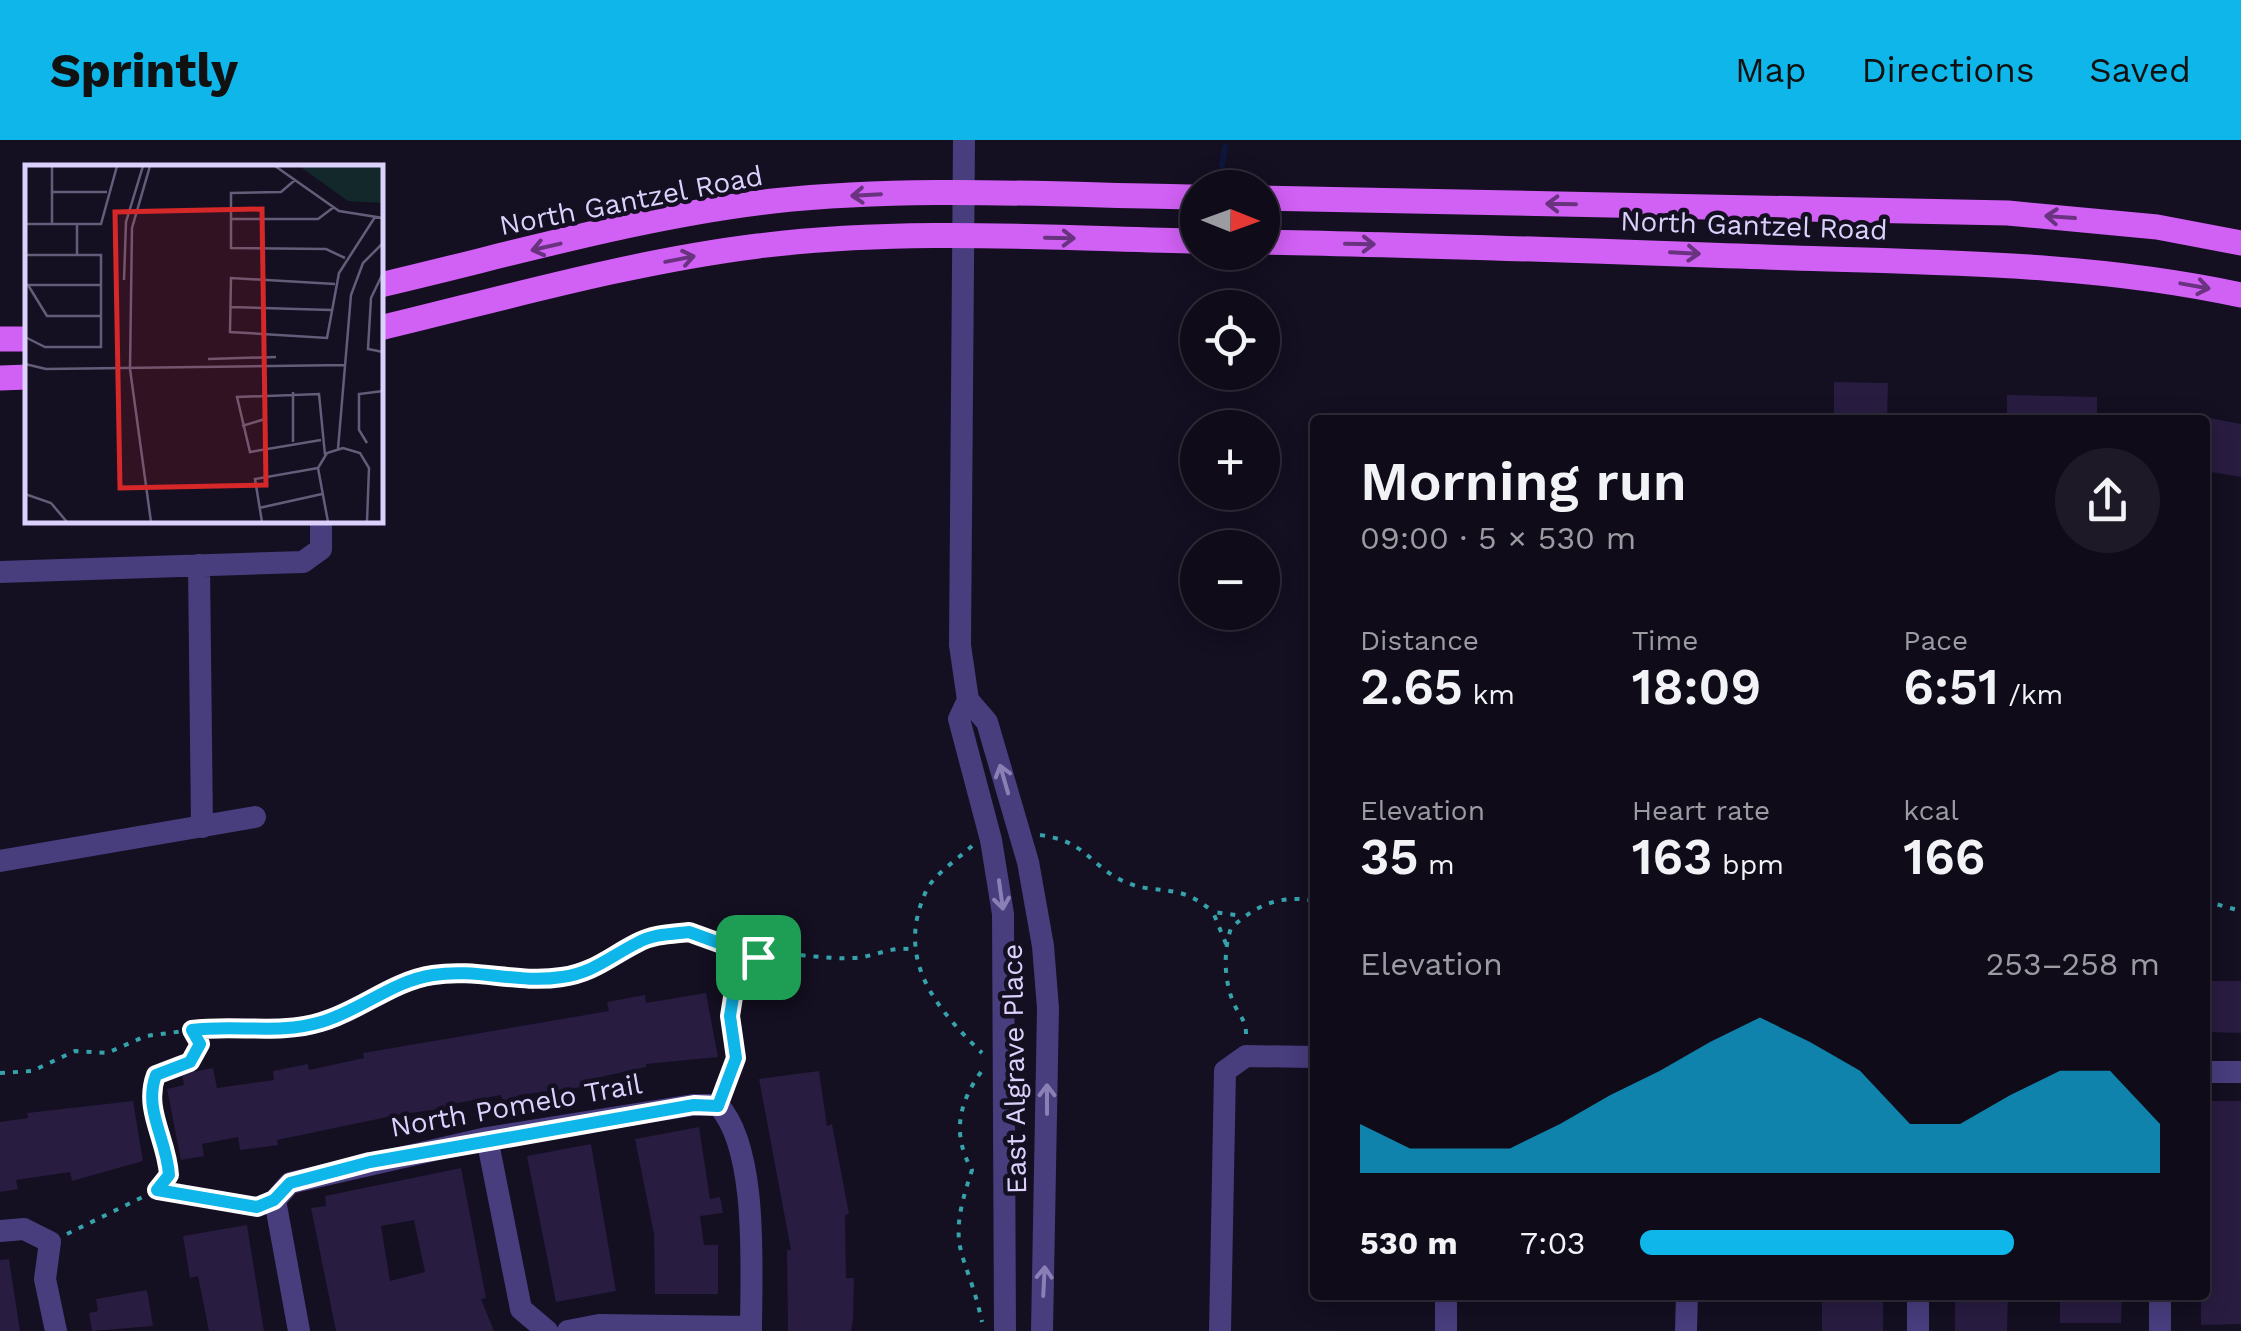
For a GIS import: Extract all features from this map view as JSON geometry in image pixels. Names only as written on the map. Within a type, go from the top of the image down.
[{"type":"main road","name":"North Gantzel Road","points":[[382,285],[715,209],[838,196],[963,215],[1180,239]]},
{"type":"main road","name":"North Gantzel Road","points":[[382,328],[680,258],[824,240],[963,215],[1180,198]]},
{"type":"main road","name":"North Gantzel Road","points":[[1280,198],[2008,213],[2157,227],[2241,243]]},
{"type":"main road","name":"North Gantzel Road","points":[[1280,242],[1604,248],[1969,262],[2109,272],[2241,295]]},
{"type":"main road","points":[[0,339],[25,338]]},
{"type":"main road","points":[[0,378],[25,377]]},
{"type":"street","name":"East Algrave Place","points":[[964,140],[959,615],[968,700],[959,719],[991,840],[1004,914],[1005,1331]]},
{"type":"street","points":[[0,572],[302,562],[322,548],[322,522]]},
{"type":"street","points":[[199,565],[202,827]]},
{"type":"street","name":"East Algrave Place","points":[[968,700],[987,722],[1038,910],[1046,974],[1047,1168],[1042,1331]]},
{"type":"street","points":[[0,860],[254,816]]},
{"type":"street","points":[[1220,1331],[1225,1071],[1246,1056],[1310,1057]]},
{"type":"street","points":[[2210,1072],[2241,1072]]},
{"type":"street","name":"North Pomelo Trail","points":[[274,1200],[290,1183],[487,1138],[694,1105],[718,1106]]},
{"type":"street","points":[[568,1331],[599,1325],[751,1329],[750,1233],[742,1170],[732,1121],[718,1106]]},
{"type":"street","points":[[487,1138],[521,1308],[543,1330]]},
{"type":"street","points":[[1003,1170],[1047,1168]]},
{"type":"street","points":[[274,1200],[299,1331]]},
{"type":"street","points":[[0,1231],[24,1229],[50,1242],[45,1279],[56,1331]]},
{"type":"street","points":[[1446,1300],[1446,1331]]},
{"type":"street","points":[[1686,1300],[1686,1331]]},
{"type":"street","points":[[1918,1300],[1918,1331]]},
{"type":"street","points":[[2160,1300],[2160,1331]]},
{"type":"path","points":[[1226,944],[1232,928],[1264,903],[1283,898],[1310,901]]},
{"type":"path","points":[[2210,902],[2241,911]]},
{"type":"path","points":[[1244,916],[1213,912],[1226,944],[1232,998],[1246,1020],[1246,1056]]},
{"type":"path","points":[[0,1073],[32,1071],[76,1050],[107,1053],[146,1036],[211,1027],[286,1030],[326,1021],[373,996],[428,976],[473,971],[517,980],[564,977],[608,964],[637,943],[659,935],[689,932],[758,957],[783,952],[860,958],[886,948],[915,950]]},
{"type":"path","points":[[738,948],[741,980]]},
{"type":"path","points":[[718,1106],[736,1058],[730,1016],[734,991],[758,957]]},
{"type":"path","points":[[211,1027],[190,1062],[156,1075],[150,1090],[148,1105],[168,1149],[169,1175],[188,1196],[257,1207],[274,1200]]},
{"type":"path","points":[[192,1030],[200,1044]]},
{"type":"path","points":[[50,1242],[157,1190],[169,1175]]},
{"type":"path","points":[[157,1190],[184,1192]]},
{"type":"building","points":[[1834,382],[1888,383],[1887,415],[1834,415]]},
{"type":"building","points":[[2007,395],[2097,397],[2097,415],[2007,415]]},
{"type":"building","points":[[2210,418],[2241,424],[2241,477],[2210,472]]},
{"type":"building","points":[[2210,981],[2241,981],[2241,1033],[2210,1032]]},
{"type":"building","points":[[706,993],[718,1057],[646,1064],[596,1078],[598,1085],[518,1095],[519,1102],[503,1105],[501,1095],[452,1104],[454,1114],[439,1117],[438,1109],[397,1115],[277,1140],[278,1145],[240,1150],[238,1137],[202,1144],[204,1156],[181,1160],[167,1089],[184,1085],[182,1074],[213,1068],[217,1088],[274,1080],[273,1071],[308,1064],[309,1070],[364,1058],[363,1053],[609,1011],[607,1002],[645,995],[646,1003]]},
{"type":"building","points":[[819,1071],[827,1126],[832,1124],[849,1214],[845,1215],[846,1278],[854,1278],[851,1331],[788,1331],[787,1250],[791,1250],[759,1079]]},
{"type":"building","points":[[133,1101],[143,1161],[72,1181],[70,1172],[16,1180],[18,1189],[0,1192],[0,1122],[28,1118],[27,1113]]},
{"type":"building","points":[[2210,1101],[2241,1101],[2241,1324],[2201,1325],[2201,1300],[2210,1300]]},
{"type":"building","points":[[699,1127],[710,1199],[720,1197],[723,1213],[700,1216],[704,1245],[718,1245],[718,1294],[655,1294],[654,1234],[635,1139]]},
{"type":"building","points":[[591,1144],[616,1291],[556,1302],[527,1156]]},
{"type":"building","points":[[461,1168],[486,1298],[481,1299],[494,1331],[336,1331],[311,1208],[326,1206],[325,1196]],"holes":[[[414,1220],[425,1272],[390,1281],[381,1226]]]},
{"type":"building","points":[[247,1225],[264,1331],[209,1331],[198,1276],[190,1278],[183,1236]]},
{"type":"building","points":[[9,1259],[20,1331],[0,1331],[0,1260]]},
{"type":"building","points":[[147,1290],[153,1326],[92,1331],[89,1313],[98,1311],[96,1299]]},
{"type":"building","points":[[1822,1300],[1883,1300],[1883,1331],[1822,1331]]},
{"type":"building","points":[[1955,1300],[2008,1300],[2007,1331],[1955,1331]]},
{"type":"building","points":[[2060,1300],[2122,1300],[2121,1323],[2060,1323]]},
{"type":"waterway","points":[[1222,165],[1225,147]]},
{"type":"route","points":[[689,932],[758,957],[734,991],[730,1016],[736,1058],[718,1106],[694,1105],[487,1138],[370,1162],[290,1183],[274,1200],[257,1207],[157,1190],[169,1175],[168,1149],[148,1105],[150,1090],[156,1075],[190,1062],[200,1044],[192,1030],[286,1030],[326,1021],[373,996],[428,976],[473,971],[517,980],[564,977],[608,964],[637,943],[659,935],[689,932]]}]
